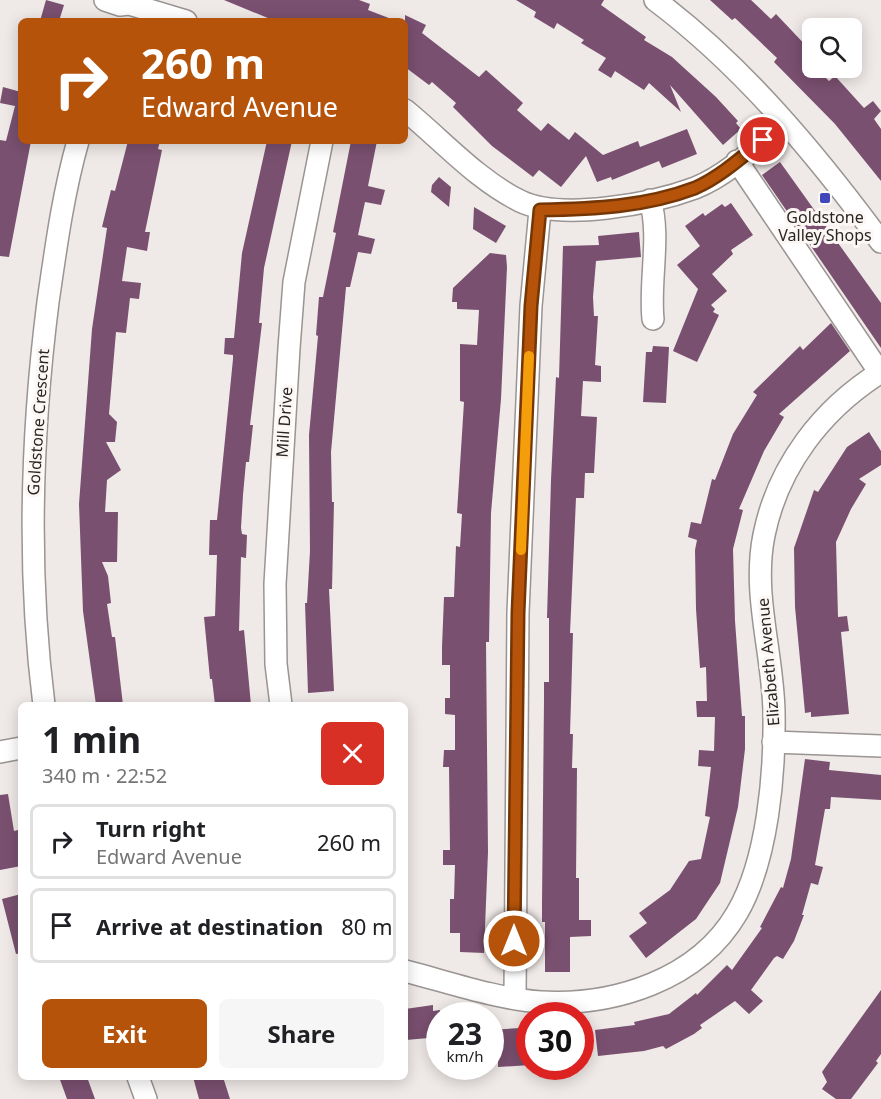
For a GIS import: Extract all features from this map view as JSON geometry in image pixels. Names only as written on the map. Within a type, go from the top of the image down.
[{"type":"street","points":[[662,2],[712,48],[784,123],[881,242]]},
{"type":"street","points":[[115,6],[129,4],[176,18]]},
{"type":"street","points":[[408,113],[482,177],[520,201],[540,210],[620,207],[696,187],[737,161],[784,123]]},
{"type":"street","name":"Goldstone Crescent","points":[[44,702],[32,534],[39,376],[58,227],[77,144]]},
{"type":"street","name":"Mill Drive","points":[[281,702],[276,664],[274,584],[294,282],[321,144]]},
{"type":"street","points":[[737,161],[881,373]]},
{"type":"street","points":[[650,200],[654,225],[651,295],[653,319]]},
{"type":"street","points":[[515,997],[518,613],[531,306],[540,210]]},
{"type":"street","name":"Elizabeth Avenue","points":[[408,972],[515,997],[566,1002],[640,990],[675,973],[715,940],[736,914],[754,872],[767,807],[773,742],[774,711],[764,629],[761,561],[769,516],[785,475],[808,438],[834,407],[881,373]]},
{"type":"street","points":[[773,742],[881,746]]},
{"type":"street","points":[[0,752],[18,749]]},
{"type":"street","points":[[139,1080],[146,1099]]},
{"type":"building","points":[[46,0],[64,5],[60,18],[41,18]]},
{"type":"building","points":[[224,0],[359,0],[370,4],[368,10],[389,18],[268,18]]},
{"type":"building","points":[[516,0],[604,0],[601,5],[646,37],[644,40],[672,57],[716,97],[738,121],[736,123],[741,129],[723,145],[670,85],[681,112],[649,83],[644,90],[615,71],[611,78],[598,70],[606,58],[581,43],[584,40],[557,23],[554,29],[534,17],[536,12]]},
{"type":"building","points":[[710,0],[751,0],[771,19],[776,14],[802,41],[802,78],[826,78],[829,81],[837,78],[864,108],[873,101],[881,111],[874,119],[881,129],[881,181],[835,124],[774,62],[777,58],[735,18],[732,20]]},
{"type":"building","points":[[405,15],[426,25],[422,33],[479,77],[486,70],[523,103],[517,110],[541,131],[548,123],[569,140],[575,132],[603,155],[638,141],[640,147],[687,129],[697,154],[662,168],[659,161],[612,180],[611,177],[597,182],[586,156],[561,187],[539,170],[533,177],[492,146],[453,107],[456,103],[432,82],[429,85],[408,69],[408,18],[405,18]]},
{"type":"building","points":[[3,87],[18,91],[18,144],[30,144],[9,257],[0,256],[0,140],[6,141],[15,106],[0,103]]},
{"type":"building","points":[[127,144],[159,144],[158,149],[162,150],[145,232],[150,232],[147,251],[127,247],[122,281],[141,283],[139,299],[130,298],[126,333],[116,332],[109,414],[117,422],[115,442],[106,442],[121,470],[107,480],[105,512],[118,512],[117,562],[102,562],[108,576],[111,603],[107,604],[112,637],[115,637],[123,702],[96,702],[83,611],[79,504],[92,329],[107,228],[102,227],[111,190],[115,191]]},
{"type":"building","points":[[266,144],[291,144],[264,268],[259,323],[262,323],[250,425],[253,425],[243,495],[241,528],[242,534],[247,535],[246,558],[241,557],[239,631],[244,630],[251,702],[215,702],[204,617],[215,616],[217,555],[209,555],[210,520],[217,520],[233,359],[233,355],[224,354],[225,338],[234,338],[242,253]]},
{"type":"building","points":[[350,144],[376,144],[368,186],[385,190],[381,205],[365,202],[358,235],[375,239],[371,254],[358,252],[350,287],[346,287],[331,452],[332,502],[334,502],[332,589],[329,589],[334,691],[308,693],[305,603],[307,603],[310,551],[309,435],[318,336],[316,335],[319,297],[323,297],[336,233],[333,232]]},
{"type":"building","points":[[780,162],[881,303],[881,348],[762,175]]},
{"type":"building","points":[[439,177],[451,187],[449,207],[431,192],[432,185]]},
{"type":"building","points":[[731,203],[753,235],[731,250],[733,254],[712,274],[727,291],[711,305],[715,309],[713,312],[719,315],[697,362],[673,351],[698,289],[677,265],[700,246],[685,226],[703,213],[705,216],[722,204],[725,207]]},
{"type":"building","points":[[474,207],[506,226],[496,243],[473,229]]},
{"type":"building","points":[[639,232],[641,257],[596,261],[593,297],[594,316],[598,316],[595,365],[601,366],[601,382],[583,381],[581,416],[597,417],[594,473],[585,473],[584,498],[576,498],[570,633],[573,633],[570,734],[573,734],[572,768],[577,768],[576,878],[579,878],[579,920],[591,920],[591,936],[570,937],[570,972],[545,972],[545,922],[542,922],[544,682],[549,682],[549,618],[547,618],[551,480],[556,377],[559,378],[563,246],[599,245],[598,236]]},
{"type":"building","points":[[490,253],[506,255],[507,267],[501,399],[491,513],[489,642],[486,642],[488,852],[484,953],[460,952],[460,933],[450,933],[450,899],[454,899],[455,865],[443,865],[443,850],[450,850],[449,767],[443,767],[444,750],[455,750],[455,715],[445,714],[445,698],[450,698],[450,665],[442,665],[442,647],[444,597],[454,597],[456,546],[460,547],[462,514],[457,513],[464,402],[460,401],[460,344],[477,345],[479,310],[457,309],[457,302],[452,302],[453,288]]},
{"type":"building","points":[[831,323],[850,351],[779,414],[784,417],[764,451],[739,509],[743,510],[733,549],[735,621],[742,716],[745,716],[745,749],[738,807],[720,883],[696,919],[646,958],[629,936],[647,923],[639,913],[670,890],[689,861],[701,859],[710,817],[705,816],[711,767],[698,766],[699,750],[714,751],[715,717],[697,717],[696,701],[707,701],[706,667],[700,668],[696,609],[695,550],[697,540],[688,537],[691,522],[701,524],[712,479],[715,480],[733,434],[757,395],[753,392],[800,346],[803,350]]},
{"type":"building","points":[[653,346],[669,347],[666,403],[643,402],[646,352],[652,352]]},
{"type":"building","points":[[869,432],[881,451],[881,465],[859,479],[866,484],[851,509],[836,542],[838,617],[847,616],[849,631],[841,632],[849,714],[811,717],[811,712],[805,713],[795,607],[794,548],[814,490],[818,492],[847,447]]},
{"type":"building","points":[[805,759],[830,762],[829,770],[881,775],[881,800],[831,797],[830,809],[825,809],[815,865],[823,867],[818,885],[811,883],[802,915],[804,915],[794,941],[783,959],[777,956],[774,958],[751,990],[763,1001],[749,1014],[735,1001],[700,1025],[702,1028],[694,1034],[666,1049],[663,1046],[644,1051],[598,1056],[595,1030],[635,1025],[634,1022],[669,1014],[696,993],[697,995],[727,965],[732,970],[762,928],[760,927],[781,887],[783,888],[791,859]]},
{"type":"building","points":[[8,794],[14,831],[18,830],[18,867],[0,870],[0,795]]},
{"type":"building","points":[[18,895],[18,954],[16,954],[2,899]]},
{"type":"building","points":[[881,990],[881,1054],[876,1061],[878,1063],[851,1099],[836,1099],[822,1089],[827,1082],[822,1072]]},
{"type":"building","points":[[426,1006],[426,1038],[408,1040],[408,1009]]},
{"type":"building","points":[[516,1028],[516,1066],[504,1067],[504,1029]]},
{"type":"building","points":[[60,1080],[88,1080],[95,1099],[67,1099]]},
{"type":"building","points":[[194,1080],[224,1080],[230,1099],[199,1099]]},
{"type":"slow traffic","points":[[521,550],[529,356]]},
{"type":"place","name":"Goldstone Valley Shops","points":[[825,198]]},
{"type":"route","points":[[514,941],[518,613],[531,306],[540,210],[620,207],[696,187],[737,161],[763,140]]}]
